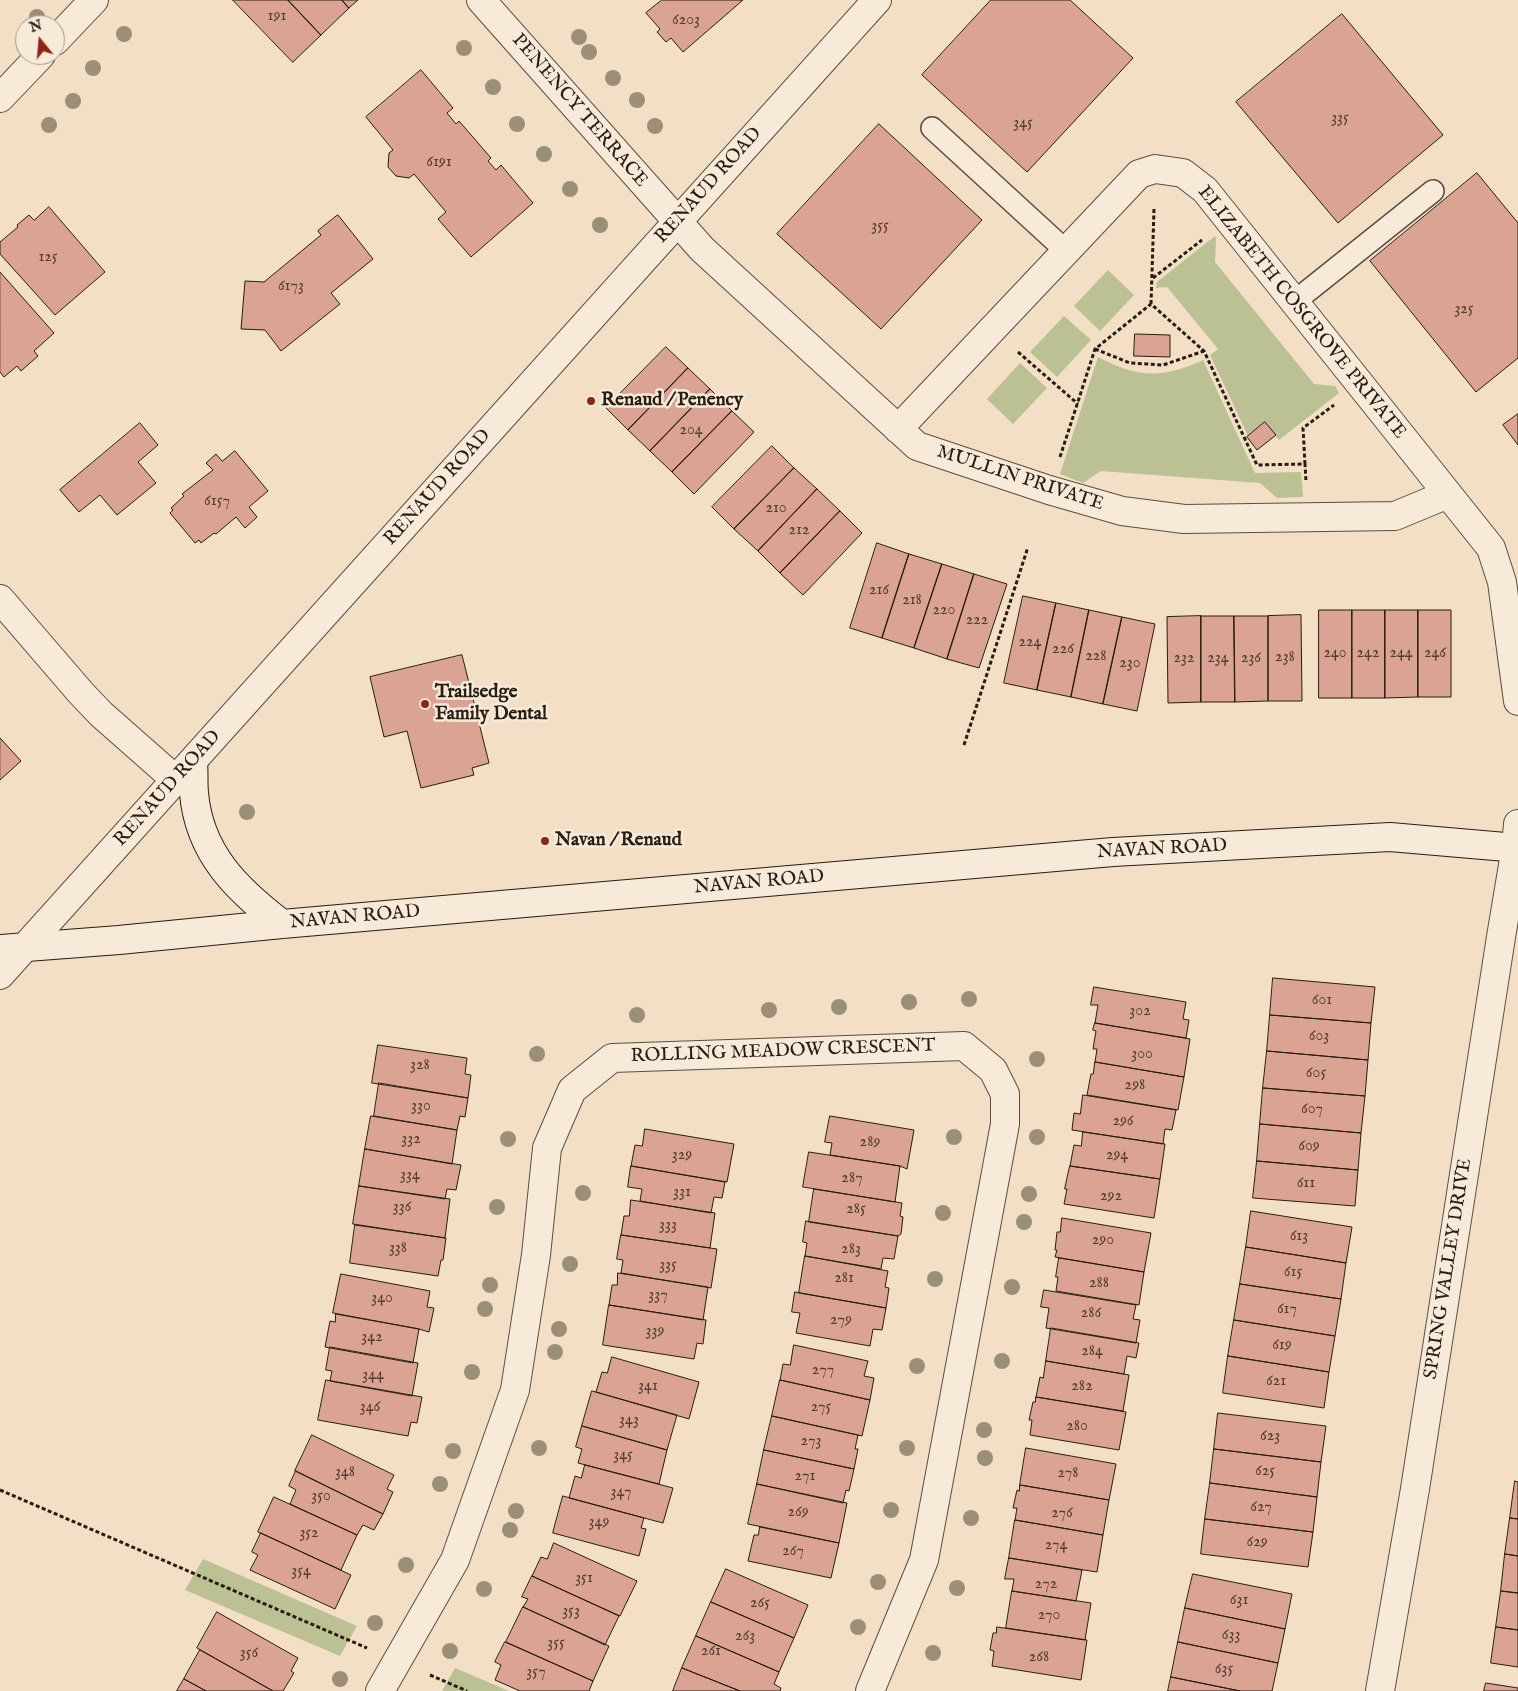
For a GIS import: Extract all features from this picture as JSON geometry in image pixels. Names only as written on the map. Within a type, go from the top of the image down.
[{"type":"street","points":[[65,30],[94,0]]},
{"type":"street","name":"PENENCY TERRACE","points":[[481,0],[677,221]]},
{"type":"street","name":"RENAUD ROAD","points":[[0,975],[13,948],[185,772],[877,0]]},
{"type":"street","points":[[0,98],[31,65]]},
{"type":"street","name":"ELIZABETH COSGROVE PRIVATE","points":[[898,429],[1065,250],[1139,174],[1155,169],[1183,173],[1204,190],[1491,548],[1502,582],[1518,701]]},
{"type":"street","name":"MULLIN PRIVATE","points":[[677,221],[702,248],[917,446],[1049,490],[1122,511],[1184,519],[1395,516],[1448,494]]},
{"type":"street","points":[[0,599],[80,693],[101,714],[185,772],[194,794],[200,824],[216,860],[232,881],[254,903],[282,924]]},
{"type":"street","name":"NAVAN ROAD","points":[[13,948],[1113,852],[1390,838],[1517,840]]},
{"type":"street","name":"SPRING VALLEY DRIVE","points":[[1380,1691],[1415,1489],[1517,840]]},
{"type":"street","name":"ROLLING MEADOW CRESCENT","points":[[380,1691],[455,1560],[515,1390],[536,1255],[547,1148],[572,1090],[612,1058],[964,1046],[993,1070],[1006,1094],[1005,1124],[924,1560],[870,1691]]},
{"type":"lane","points":[[932,128],[1065,250]]},
{"type":"lane","points":[[1294,302],[1433,191]]},
{"type":"path","points":[[1058,463],[1095,349],[1151,304],[1154,205]]},
{"type":"path","points":[[1152,278],[1205,238]]},
{"type":"path","points":[[1151,304],[1204,352],[1256,465],[1305,464]]},
{"type":"path","points":[[1012,347],[1078,404]]},
{"type":"path","points":[[1095,349],[1130,363],[1163,365],[1204,352]]},
{"type":"path","points":[[1306,489],[1303,428],[1337,403]]},
{"type":"path","points":[[964,745],[1028,547]]},
{"type":"path","points":[[0,1490],[467,1691]]},
{"type":"green space","points":[[1215,236],[1215,262],[1314,384],[1335,386],[1339,393],[1279,440],[1265,422],[1248,436],[1210,355],[1218,349],[1167,287],[1156,288],[1157,282]]},
{"type":"green space","points":[[1108,270],[1134,295],[1100,331],[1074,306]]},
{"type":"green space","points":[[1064,316],[1091,340],[1057,377],[1030,352]]},
{"type":"green space","points":[[1098,357],[1125,369],[1150,373],[1162,373],[1203,360],[1255,473],[1301,472],[1303,497],[1277,498],[1260,483],[1101,471],[1083,483],[1060,474]]},
{"type":"green space","points":[[1020,363],[1047,388],[1013,424],[987,399]]},
{"type":"green space","points":[[203,1559],[357,1626],[340,1656],[185,1590]]},
{"type":"green space","points":[[455,1668],[509,1691],[442,1691]]},
{"type":"building","points":[[233,0],[288,0],[321,35],[293,62]]},
{"type":"building","points":[[288,0],[342,0],[349,8],[321,35]]},
{"type":"building","points":[[342,0],[358,0],[349,8]]},
{"type":"building","points":[[662,0],[743,0],[683,52],[671,38],[666,42],[657,32],[660,29],[646,13]]},
{"type":"building","points":[[991,0],[1070,0],[1133,58],[1027,172],[922,75]]},
{"type":"building","points":[[1342,14],[1443,135],[1338,223],[1236,102]]},
{"type":"building","points":[[421,70],[453,108],[447,113],[456,124],[459,121],[491,158],[488,161],[496,170],[501,165],[533,203],[471,257],[438,219],[446,212],[414,174],[409,178],[396,176],[388,167],[389,153],[393,150],[366,117]]},
{"type":"building","points":[[879,124],[982,220],[881,329],[777,234]]},
{"type":"building","points":[[1477,173],[1518,223],[1518,358],[1476,392],[1370,261]]},
{"type":"building","points":[[49,207],[105,272],[55,315],[0,254],[0,242],[18,227],[17,225],[29,215],[34,220]]},
{"type":"building","points":[[338,215],[373,259],[331,293],[340,304],[281,351],[265,330],[241,329],[245,281],[264,282],[321,235],[318,231]]},
{"type":"building","points":[[0,272],[54,333],[34,351],[38,356],[21,371],[17,366],[4,377],[0,372]]},
{"type":"building","points":[[1135,334],[1170,335],[1170,357],[1134,356]]},
{"type":"building","points":[[666,347],[688,368],[628,430],[606,408]]},
{"type":"building","points":[[688,368],[710,389],[650,451],[628,430]]},
{"type":"building","points":[[710,389],[732,411],[672,472],[650,451]]},
{"type":"building","points":[[732,411],[754,432],[694,494],[672,472]]},
{"type":"building","points":[[1518,414],[1518,445],[1503,425]]},
{"type":"building","points":[[1265,422],[1276,435],[1257,450],[1247,437]]},
{"type":"building","points":[[140,423],[158,445],[138,462],[156,483],[117,515],[100,495],[79,512],[60,490]]},
{"type":"building","points":[[772,446],[794,468],[734,529],[712,507]]},
{"type":"building","points":[[235,451],[268,491],[249,507],[257,517],[245,528],[236,517],[216,534],[214,533],[201,543],[199,540],[195,543],[170,513],[173,510],[171,508],[184,496],[182,494],[213,470],[206,463],[216,454],[222,461]]},
{"type":"building","points":[[794,468],[817,489],[758,551],[734,529]]},
{"type":"building","points":[[817,489],[840,511],[780,573],[758,551]]},
{"type":"building","points":[[840,511],[862,533],[803,595],[780,573]]},
{"type":"building","points":[[877,543],[909,554],[882,638],[850,628]]},
{"type":"building","points":[[909,554],[942,564],[914,648],[882,638]]},
{"type":"building","points":[[942,564],[974,574],[947,659],[914,648]]},
{"type":"building","points":[[974,574],[1007,584],[979,668],[947,659]]},
{"type":"building","points":[[1023,596],[1056,603],[1037,690],[1004,683]]},
{"type":"building","points":[[1056,603],[1089,610],[1071,697],[1037,690]]},
{"type":"building","points":[[1089,610],[1122,617],[1103,704],[1071,697]]},
{"type":"building","points":[[1319,610],[1352,610],[1352,698],[1319,698]]},
{"type":"building","points":[[1352,610],[1385,610],[1385,698],[1352,698]]},
{"type":"building","points":[[1385,610],[1418,610],[1418,697],[1385,698]]},
{"type":"building","points":[[1418,610],[1451,610],[1451,697],[1418,697]]},
{"type":"building","points":[[1301,615],[1302,701],[1268,701],[1268,616]]},
{"type":"building","points":[[1201,616],[1201,702],[1168,703],[1167,617]]},
{"type":"building","points":[[1201,616],[1234,616],[1235,702],[1201,702]]},
{"type":"building","points":[[1234,616],[1268,616],[1268,701],[1235,702]]},
{"type":"building","points":[[1122,617],[1155,624],[1137,711],[1103,704]]},
{"type":"building","name":"Trailsedge Family Dental","points":[[462,655],[489,763],[472,768],[474,775],[421,788],[407,731],[384,737],[370,677]]},
{"type":"building","points":[[0,738],[21,761],[0,780]]},
{"type":"building","points":[[1273,978],[1375,987],[1371,1023],[1270,1015]]},
{"type":"building","points":[[1094,987],[1186,1002],[1183,1019],[1189,1020],[1186,1038],[1095,1023],[1098,1005],[1091,1005]]},
{"type":"building","points":[[1270,1015],[1371,1023],[1368,1060],[1267,1051]]},
{"type":"building","points":[[1095,1023],[1190,1039],[1184,1077],[1095,1062],[1097,1049],[1093,1049],[1096,1031],[1093,1030]]},
{"type":"building","points":[[378,1045],[467,1058],[465,1074],[471,1075],[468,1098],[372,1083]]},
{"type":"building","points":[[1267,1051],[1368,1060],[1365,1096],[1263,1088]]},
{"type":"building","points":[[1095,1062],[1184,1077],[1178,1110],[1087,1095]]},
{"type":"building","points":[[379,1083],[468,1098],[465,1117],[460,1116],[457,1130],[374,1116]]},
{"type":"building","points":[[1263,1088],[1365,1096],[1361,1133],[1260,1124]]},
{"type":"building","points":[[1083,1095],[1176,1110],[1172,1130],[1165,1129],[1163,1144],[1072,1130],[1074,1113],[1080,1114]]},
{"type":"building","points":[[371,1116],[457,1130],[452,1164],[365,1149]]},
{"type":"building","points":[[830,1116],[914,1130],[907,1169],[900,1166],[830,1155],[832,1143],[825,1142]]},
{"type":"building","points":[[1260,1124],[1361,1133],[1358,1170],[1257,1161]]},
{"type":"building","points":[[645,1129],[734,1144],[727,1182],[631,1166],[635,1145],[642,1146]]},
{"type":"building","points":[[1083,1132],[1165,1144],[1160,1179],[1070,1166],[1074,1145],[1081,1146]]},
{"type":"building","points":[[365,1149],[461,1165],[456,1190],[447,1189],[445,1199],[359,1186]]},
{"type":"building","points":[[809,1152],[900,1166],[895,1202],[803,1187]]},
{"type":"building","points":[[1257,1161],[1358,1170],[1355,1206],[1253,1198]]},
{"type":"building","points":[[631,1166],[725,1182],[722,1198],[714,1197],[711,1213],[640,1201],[642,1189],[628,1187]]},
{"type":"building","points":[[1070,1166],[1160,1179],[1154,1218],[1064,1204]]},
{"type":"building","points":[[359,1186],[450,1199],[445,1238],[353,1224]]},
{"type":"building","points":[[814,1189],[902,1203],[900,1216],[903,1217],[901,1234],[898,1236],[809,1222]]},
{"type":"building","points":[[631,1200],[715,1213],[710,1248],[621,1235],[624,1216],[629,1216]]},
{"type":"building","points":[[1251,1211],[1352,1227],[1346,1263],[1246,1247]]},
{"type":"building","points":[[1062,1218],[1151,1233],[1144,1272],[1055,1257],[1057,1232],[1060,1232]]},
{"type":"building","points":[[806,1221],[898,1236],[894,1259],[883,1258],[881,1269],[805,1256],[807,1243],[803,1242]]},
{"type":"building","points":[[355,1225],[446,1238],[443,1260],[441,1260],[438,1276],[350,1263]]},
{"type":"building","points":[[621,1235],[717,1249],[711,1288],[621,1273],[623,1260],[617,1259]]},
{"type":"building","points":[[1246,1247],[1346,1263],[1341,1299],[1240,1284]]},
{"type":"building","points":[[805,1256],[888,1271],[885,1287],[889,1288],[886,1308],[799,1293]]},
{"type":"building","points":[[1059,1258],[1144,1272],[1139,1305],[1056,1291]]},
{"type":"building","points":[[618,1273],[708,1287],[703,1320],[609,1305],[612,1285],[617,1285]]},
{"type":"building","points":[[341,1274],[430,1291],[427,1307],[434,1308],[429,1332],[333,1313]]},
{"type":"building","points":[[1240,1284],[1341,1299],[1335,1336],[1234,1320]]},
{"type":"building","points":[[1044,1290],[1136,1305],[1133,1319],[1140,1320],[1136,1343],[1046,1328],[1049,1308],[1041,1307]]},
{"type":"building","points":[[795,1292],[886,1308],[882,1330],[873,1329],[870,1346],[796,1333],[800,1313],[792,1312]]},
{"type":"building","points":[[609,1305],[706,1320],[703,1344],[697,1343],[694,1359],[603,1345]]},
{"type":"building","points":[[336,1314],[419,1329],[413,1363],[325,1347],[330,1321],[335,1322]]},
{"type":"building","points":[[1234,1320],[1335,1336],[1329,1372],[1228,1356]]},
{"type":"building","points":[[1051,1328],[1139,1343],[1136,1358],[1127,1356],[1124,1374],[1046,1361]]},
{"type":"building","points":[[794,1345],[868,1361],[864,1376],[874,1378],[870,1400],[780,1380],[783,1364],[790,1365]]},
{"type":"building","points":[[330,1347],[418,1363],[412,1396],[330,1381],[332,1371],[326,1370]]},
{"type":"building","points":[[1228,1356],[1329,1372],[1324,1408],[1223,1393]]},
{"type":"building","points":[[612,1357],[699,1382],[689,1419],[596,1392],[602,1372],[607,1373]]},
{"type":"building","points":[[1046,1361],[1129,1375],[1123,1411],[1036,1397],[1040,1377],[1043,1378]]},
{"type":"building","points":[[326,1380],[422,1397],[417,1423],[411,1422],[408,1436],[318,1420]]},
{"type":"building","points":[[780,1380],[870,1400],[862,1436],[772,1416]]},
{"type":"building","points":[[592,1391],[677,1415],[667,1450],[582,1426]]},
{"type":"building","points":[[1036,1397],[1126,1412],[1119,1450],[1030,1435],[1032,1420],[1029,1420]]},
{"type":"building","points":[[1218,1413],[1326,1426],[1321,1462],[1214,1449]]},
{"type":"building","points":[[772,1416],[858,1435],[855,1449],[858,1449],[854,1469],[764,1450]]},
{"type":"building","points":[[582,1426],[667,1450],[659,1484],[578,1463],[582,1449],[576,1447]]},
{"type":"building","points":[[312,1435],[394,1475],[387,1489],[393,1492],[383,1514],[295,1471]]},
{"type":"building","points":[[1026,1448],[1116,1464],[1109,1500],[1020,1485]]},
{"type":"building","points":[[1214,1449],[1321,1462],[1317,1497],[1210,1483]]},
{"type":"building","points":[[764,1450],[854,1469],[849,1491],[846,1490],[843,1503],[757,1484]]},
{"type":"building","points":[[585,1465],[673,1488],[663,1523],[569,1498],[575,1476],[581,1478]]},
{"type":"building","points":[[296,1471],[383,1514],[374,1530],[363,1525],[357,1535],[290,1504],[296,1490],[289,1486]]},
{"type":"building","points":[[1515,1481],[1518,1482],[1518,1519],[1510,1518]]},
{"type":"building","points":[[1210,1483],[1317,1497],[1313,1532],[1205,1519]]},
{"type":"building","points":[[757,1484],[847,1503],[839,1543],[748,1524]]},
{"type":"building","points":[[1020,1485],[1109,1500],[1103,1535],[1015,1520],[1017,1508],[1013,1508]]},
{"type":"building","points":[[563,1496],[644,1518],[641,1528],[646,1529],[639,1556],[553,1533]]},
{"type":"building","points":[[274,1497],[357,1535],[341,1570],[258,1532]]},
{"type":"building","points":[[1510,1518],[1518,1519],[1518,1556],[1505,1554]]},
{"type":"building","points":[[1205,1519],[1313,1532],[1308,1567],[1201,1554]]},
{"type":"building","points":[[1015,1520],[1103,1535],[1097,1572],[1009,1558]]},
{"type":"building","points":[[760,1527],[839,1543],[831,1578],[748,1561],[754,1535],[758,1535]]},
{"type":"building","points":[[261,1533],[351,1575],[335,1609],[250,1570],[258,1555],[252,1552]]},
{"type":"building","points":[[554,1543],[637,1581],[620,1616],[532,1576],[541,1557],[547,1559]]},
{"type":"building","points":[[1505,1554],[1518,1556],[1518,1593],[1501,1591]]},
{"type":"building","points":[[1009,1558],[1082,1570],[1076,1601],[1012,1591],[1014,1579],[1005,1579]]},
{"type":"building","points":[[726,1569],[808,1605],[794,1638],[711,1602]]},
{"type":"building","points":[[1193,1574],[1292,1594],[1285,1629],[1185,1608]]},
{"type":"building","points":[[532,1576],[619,1616],[605,1645],[523,1607],[528,1599],[522,1597]]},
{"type":"building","points":[[1012,1591],[1091,1603],[1085,1640],[1006,1628]]},
{"type":"building","points":[[1501,1591],[1518,1593],[1518,1630],[1496,1627]]},
{"type":"building","points":[[711,1602],[794,1638],[779,1672],[696,1636]]},
{"type":"building","points":[[523,1607],[609,1646],[593,1681],[506,1642]]},
{"type":"building","points":[[1185,1608],[1285,1629],[1278,1663],[1178,1642]]},
{"type":"building","points":[[217,1612],[298,1658],[291,1671],[294,1673],[283,1691],[273,1691],[197,1648]]},
{"type":"building","points":[[997,1627],[1087,1640],[1081,1680],[992,1666],[994,1651],[990,1650],[993,1633],[996,1633]]},
{"type":"building","points":[[1496,1627],[1518,1630],[1518,1667],[1491,1663]]},
{"type":"building","points":[[696,1636],[779,1672],[774,1684],[781,1688],[780,1691],[740,1691],[682,1668]]},
{"type":"building","points":[[505,1642],[593,1681],[589,1691],[520,1691],[495,1680],[501,1665],[495,1662]]},
{"type":"building","points":[[1178,1642],[1278,1663],[1272,1691],[1240,1691],[1171,1677]]},
{"type":"building","points":[[200,1650],[273,1691],[206,1691],[184,1679]]},
{"type":"building","points":[[682,1668],[740,1691],[673,1691]]},
{"type":"building","points":[[1171,1677],[1240,1691],[1168,1691]]},
{"type":"building","points":[[184,1679],[206,1691],[177,1691]]},
{"type":"building","points":[[1486,1683],[1518,1688],[1518,1691],[1484,1691]]},
{"type":"place","name":"Renaud / Penency","points":[[591,401]]},
{"type":"place","name":"Trailsedge Family Dental","points":[[425,704]]},
{"type":"place","name":"Navan / Renaud","points":[[545,841]]}]
